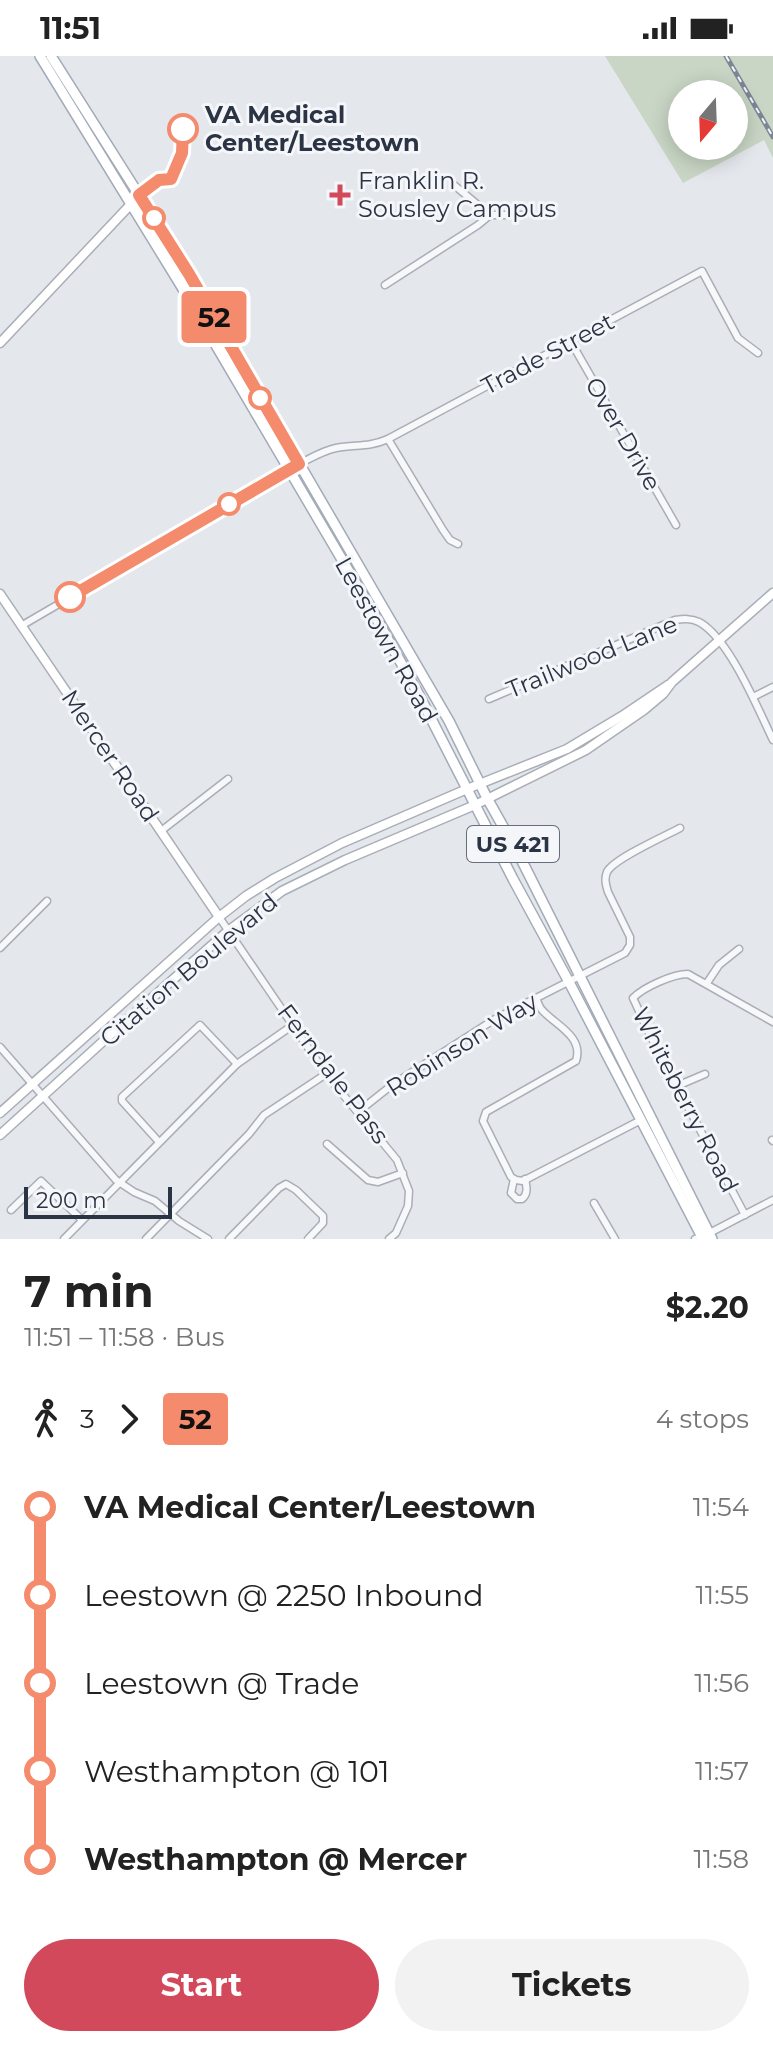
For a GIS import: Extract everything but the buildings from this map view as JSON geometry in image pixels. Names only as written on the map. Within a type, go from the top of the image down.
[{"type":"main road","name":"Leestown Road","points":[[40,56],[139,195],[189,274],[419,695],[704,1238]]},
{"type":"main road","name":"Leestown Road","points":[[51,56],[131,205],[449,721],[675,1164],[704,1238]]},
{"type":"main road","points":[[0,343],[139,195]]},
{"type":"main road","points":[[672,682],[773,593]]},
{"type":"main road","name":"Mercer Road","points":[[0,594],[219,917]]},
{"type":"main road","name":"Citation Boulevard","points":[[0,1113],[246,896],[342,843],[567,749],[672,682]]},
{"type":"main road","name":"Citation Boulevard","points":[[0,1135],[228,931],[282,891],[561,763],[597,743],[644,710],[672,682]]},
{"type":"main road","points":[[641,1120],[648,1124],[670,1162],[675,1164]]},
{"type":"street","points":[[454,185],[490,215],[523,215]]},
{"type":"street","points":[[385,285],[490,215]]},
{"type":"street","name":"Trade Street","points":[[21,626],[294,466],[335,448],[367,446],[388,439],[702,271],[738,338],[758,353]]},
{"type":"street","name":"Over Drive","points":[[571,342],[676,525]]},
{"type":"street","points":[[388,439],[443,530],[450,540],[458,544]]},
{"type":"street","name":"Trailwood Lane","points":[[489,699],[684,618],[698,622],[719,640],[753,697],[773,740]]},
{"type":"street","points":[[753,697],[773,687]]},
{"type":"street","points":[[161,831],[228,779]]},
{"type":"street","name":"Robinson Way","points":[[358,1112],[405,1076],[495,1019],[621,956],[630,945],[629,933],[605,884],[607,872],[611,866],[680,828]]},
{"type":"street","points":[[0,948],[47,901]]},
{"type":"street","name":"Ferndale Pass","points":[[219,917],[326,1074],[397,1160],[403,1173]]},
{"type":"street","points":[[707,983],[726,958],[739,949]]},
{"type":"street","name":"Whiteberry Road","points":[[745,1215],[633,998],[640,991],[688,974],[773,1022]]},
{"type":"street","points":[[525,1179],[527,1192],[522,1199],[517,1199],[511,1193],[514,1179],[483,1121],[486,1112],[576,1061],[578,1054],[568,1032],[542,1010],[536,998]]},
{"type":"street","points":[[159,1142],[122,1101],[122,1097],[200,1025],[237,1064]]},
{"type":"street","points":[[64,1239],[237,1064],[293,1025]]},
{"type":"street","points":[[0,1047],[120,1182],[155,1201],[208,1239]]},
{"type":"street","points":[[146,1239],[264,1115],[326,1074]]},
{"type":"street","points":[[677,1086],[705,1074]]},
{"type":"street","points":[[514,1179],[525,1179],[641,1120]]},
{"type":"street","points":[[327,1144],[368,1180],[378,1182],[403,1173],[409,1191],[408,1206],[396,1233],[389,1239]]},
{"type":"street","points":[[11,1210],[41,1181],[82,1220]]},
{"type":"street","points":[[229,1239],[286,1184],[292,1186],[323,1216],[323,1223],[308,1239]]},
{"type":"street","points":[[704,1238],[773,1200]]},
{"type":"street","points":[[594,1203],[615,1239]]},
{"type":"green space","points":[[605,56],[773,56],[773,158],[764,140],[748,148],[748,80],[668,80],[668,159]]},
{"type":"green space","points":[[669,160],[726,160],[683,183]]},
{"type":"railway","points":[[726,56],[773,137]]},
{"type":"bus line","name":"52","points":[[70,597],[299,464],[189,274],[139,195],[159,180],[171,179],[182,153],[183,129]]},
{"type":"place","name":"VA Medical Center/Leestown","points":[[183,129]]},
{"type":"place","name":"Franklin R. Sousley Campus","points":[[340,195]]}]
